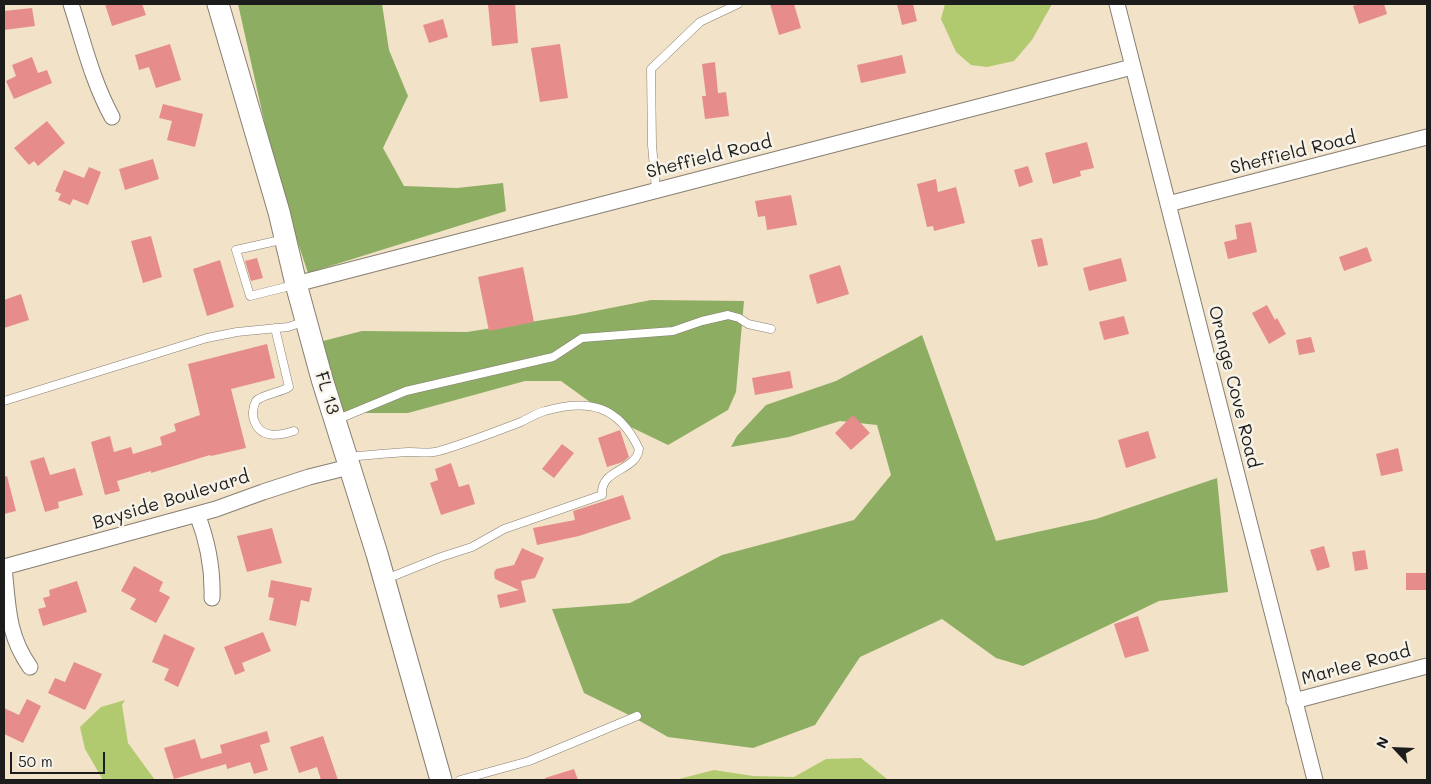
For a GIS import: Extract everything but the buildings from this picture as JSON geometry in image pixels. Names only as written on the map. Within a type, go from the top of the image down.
[{"type":"main road","name":"FL 13","points":[[218,4],[286,239],[296,284],[335,421],[444,780]]},
{"type":"street","points":[[72,4],[87,59],[101,97],[112,117]]},
{"type":"street","name":"Orange Cove Road","points":[[1117,4],[1315,780]]},
{"type":"street","name":"Sheffield Road","points":[[296,284],[1132,67]]},
{"type":"street","name":"Sheffield Road","points":[[1168,204],[1427,137]]},
{"type":"street","name":"Bayside Boulevard","points":[[4,567],[216,509],[348,462]]},
{"type":"street","points":[[197,514],[204,530],[210,555],[213,581],[212,598]]},
{"type":"street","points":[[4,567],[11,626],[21,654],[30,667]]},
{"type":"street","name":"Marlee Road","points":[[1294,701],[1427,666]]},
{"type":"lane","points":[[656,190],[652,145],[651,69],[700,22],[738,4]]},
{"type":"lane","points":[[286,239],[236,250],[250,296],[296,284]]},
{"type":"lane","points":[[335,421],[406,391],[553,357],[582,338],[673,331],[702,321],[728,315],[739,318],[748,324],[771,329]]},
{"type":"lane","points":[[4,401],[208,338],[237,332],[288,327],[306,321]]},
{"type":"lane","points":[[275,328],[289,387],[261,398],[256,402],[252,415],[260,432],[269,435],[281,435],[294,431]]},
{"type":"lane","points":[[348,462],[372,454],[437,452],[544,411],[581,405],[595,406],[609,412],[624,425],[640,449],[636,460],[603,483],[601,486],[602,495],[504,529],[472,547],[440,557],[384,580]]},
{"type":"lane","points":[[444,780],[529,761],[637,716]]},
{"type":"green space","points":[[238,4],[382,4],[389,50],[408,96],[383,148],[404,186],[457,188],[503,183],[506,211],[308,273],[278,183]]},
{"type":"green space","points":[[945,4],[1052,4],[1032,40],[1014,61],[987,67],[971,65],[956,52],[941,19]]},
{"type":"green space","points":[[651,300],[744,301],[736,392],[728,410],[668,445],[612,418],[561,381],[525,381],[408,413],[340,413],[323,341],[362,331],[467,332],[575,315]]},
{"type":"green space","points":[[922,335],[996,541],[1096,519],[1217,478],[1228,592],[1159,601],[1023,666],[996,658],[942,619],[860,657],[815,725],[753,748],[668,737],[584,693],[552,609],[630,603],[722,555],[854,520],[891,475],[877,425],[840,421],[789,437],[731,447],[737,436],[766,405],[836,381]]},
{"type":"green space","points":[[125,700],[122,705],[128,743],[155,780],[103,780],[85,749],[80,727],[101,707]]},
{"type":"green space","points":[[861,758],[887,779],[675,780],[714,770],[753,776],[794,777],[826,759]]}]
